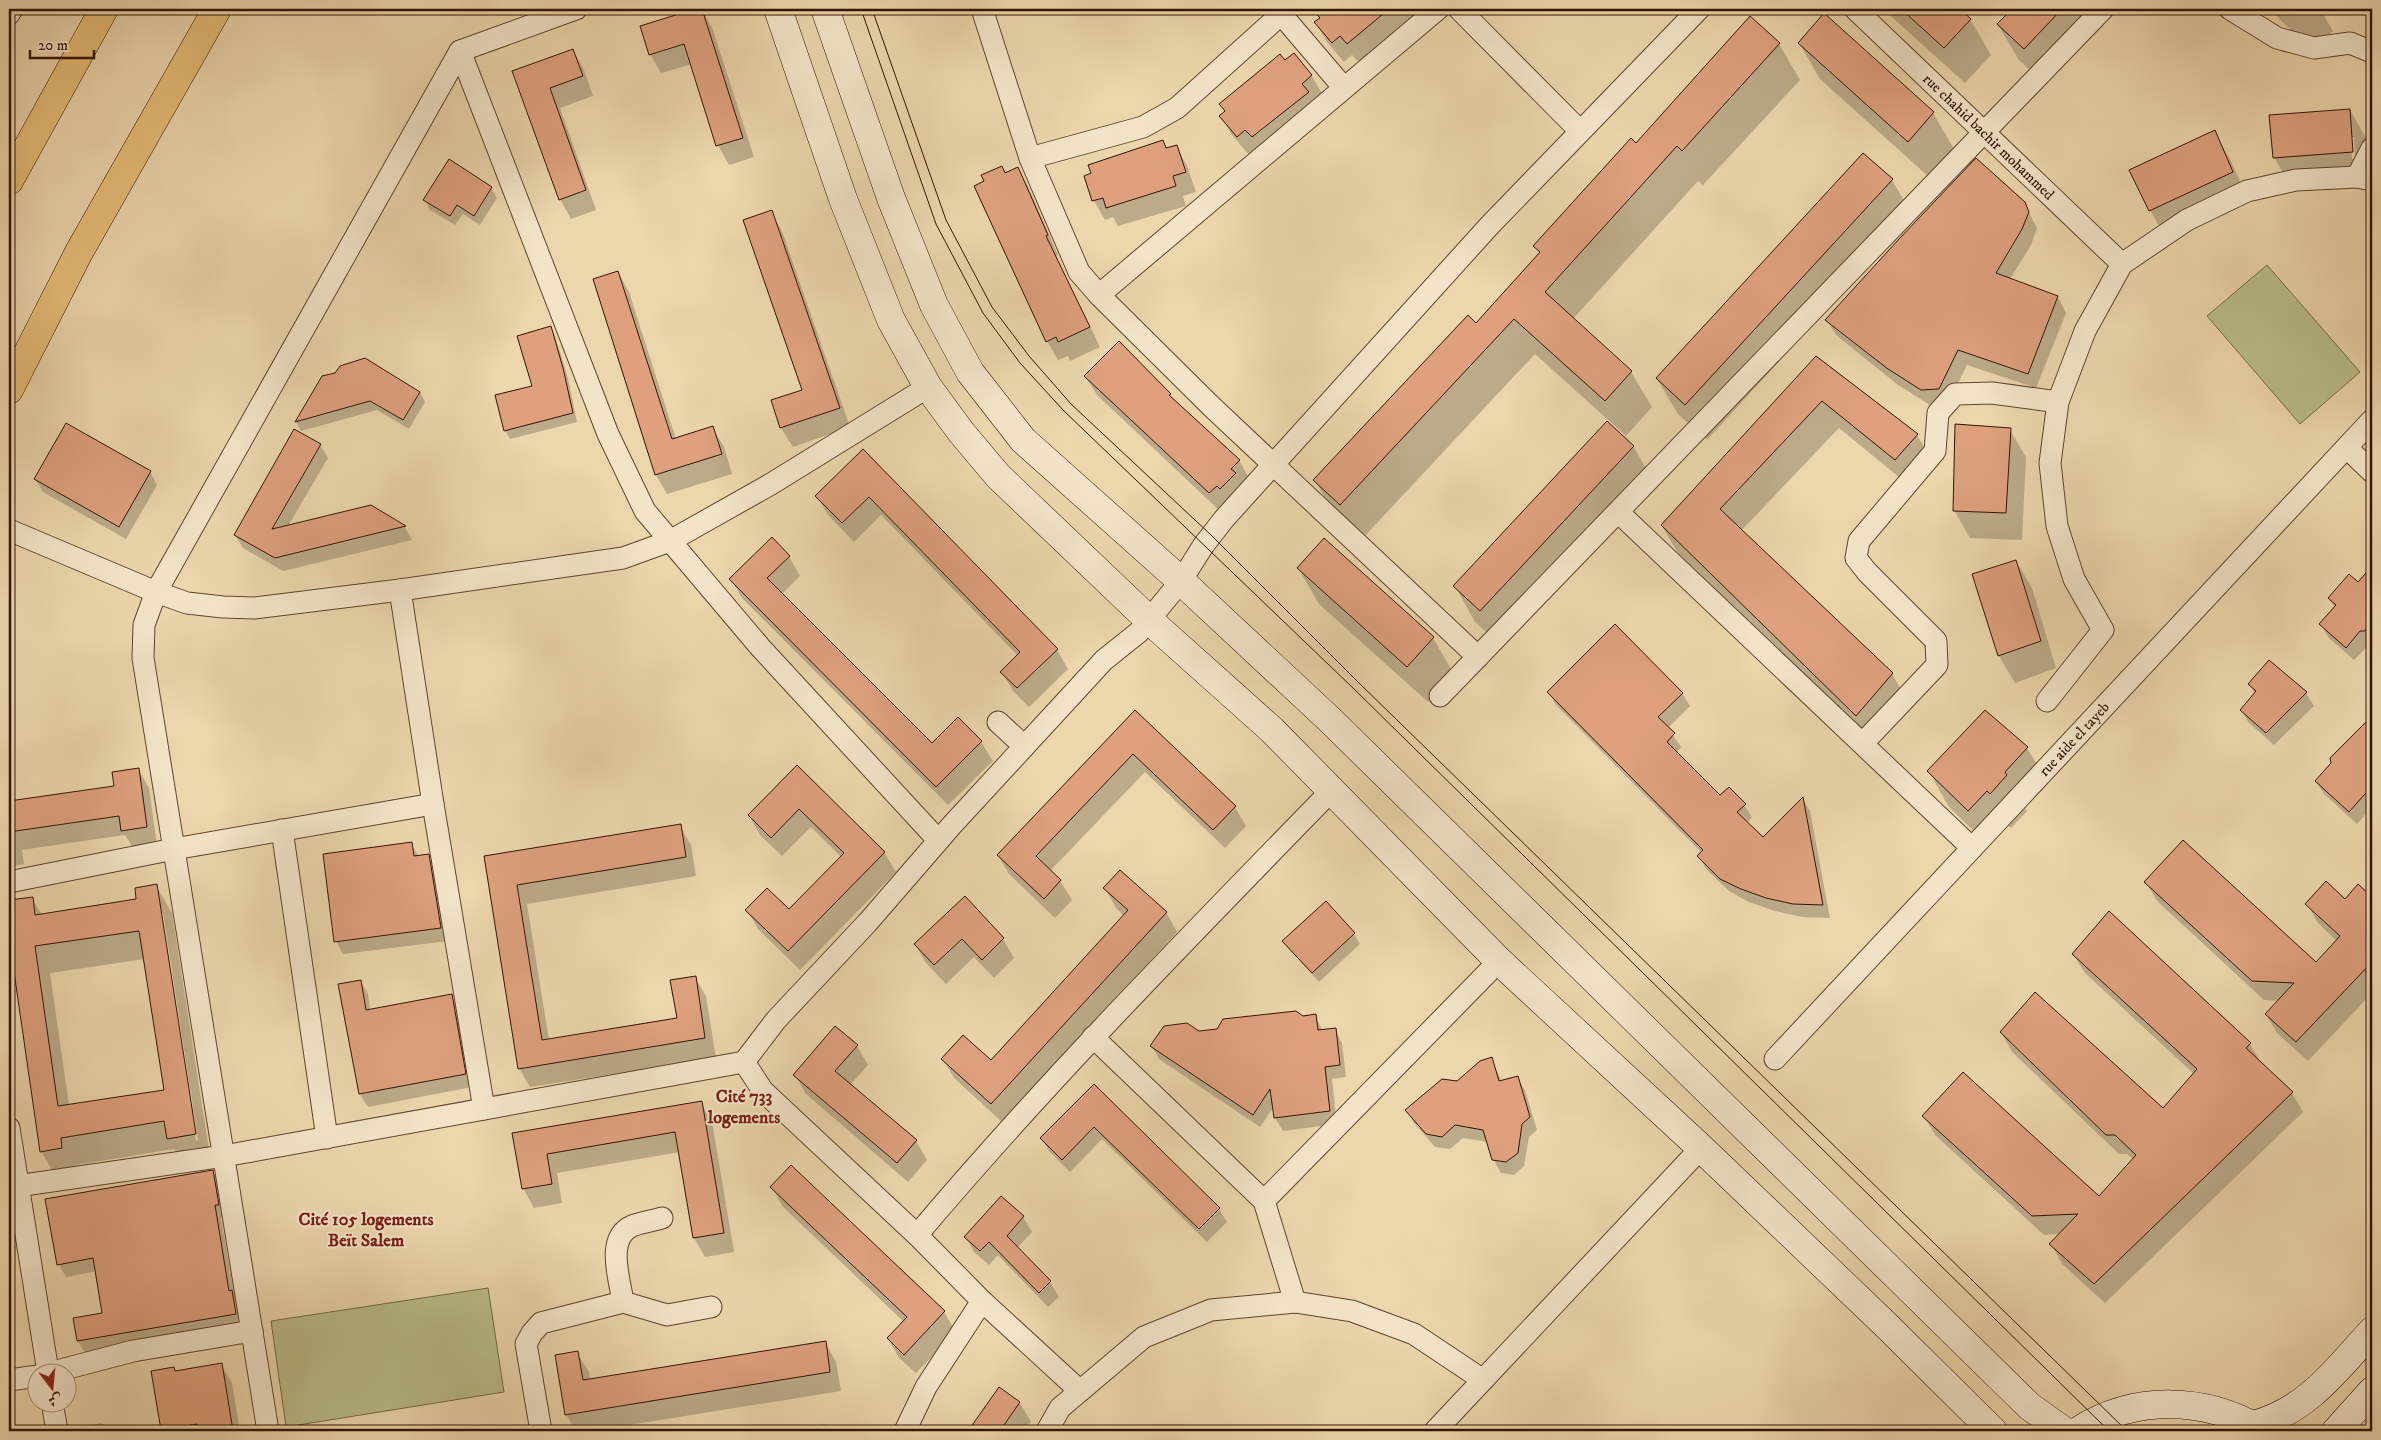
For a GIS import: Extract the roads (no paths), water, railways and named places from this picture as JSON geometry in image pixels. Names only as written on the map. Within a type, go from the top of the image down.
[{"type":"main road","points":[[9,181],[104,9]]},
{"type":"main road","points":[[9,390],[79,252],[217,9]]},
{"type":"main road","points":[[778,9],[866,260],[891,320],[928,387],[961,432],[998,476],[1149,620],[1272,730],[1499,961],[1701,1148],[1886,1325],[1992,1431]]},
{"type":"main road","points":[[825,9],[888,189],[920,271],[949,336],[970,372],[1023,440],[1181,581],[1328,718],[2030,1406],[2064,1431]]},
{"type":"main road","points":[[2078,1431],[2110,1415],[2159,1404],[2183,1404],[2208,1408],[2231,1415],[2258,1428],[2282,1416],[2308,1398],[2372,1331]]},
{"type":"main road","points":[[2336,1431],[2372,1391]]},
{"type":"street","points":[[9,14],[12,9]]},
{"type":"street","points":[[268,1431],[143,658],[144,624],[156,592],[460,51],[576,9]]},
{"type":"street","points":[[982,9],[1030,158],[1079,272],[1099,295],[1211,406],[1478,657]]},
{"type":"street","points":[[1099,295],[1438,9]]},
{"type":"street","points":[[1459,9],[1580,131]]},
{"type":"street","points":[[17,1186],[224,1156],[744,1062],[776,1020],[868,922],[938,840],[1024,746],[1104,660],[1139,632],[1181,581],[1211,535],[1490,225],[1699,9]]},
{"type":"street","name":"rue chahid bachir mohammed","points":[[1855,9],[1984,130],[2122,264]]},
{"type":"street","points":[[1440,696],[2102,9]]},
{"type":"street","points":[[2230,9],[2277,38],[2314,48],[2350,43],[2372,52]]},
{"type":"street","points":[[1030,158],[1143,127],[1177,108],[1284,12],[1344,88]]},
{"type":"street","points":[[460,51],[608,434],[645,511],[760,648],[938,840]]},
{"type":"street","points":[[2047,701],[2103,630],[2074,579],[2057,526],[2050,463],[2058,402],[2085,331],[2122,264],[2187,220],[2247,191],[2296,180],[2365,179],[2372,148]]},
{"type":"street","points":[[9,530],[156,592],[187,603],[223,607],[254,608],[400,590],[623,558],[670,541],[771,484],[928,387]]},
{"type":"street","points":[[1863,743],[1937,665],[1936,641],[1867,572],[1856,558],[1859,541],[1935,451],[1938,413],[1955,394],[1992,392],[2058,402]]},
{"type":"street","name":"rue aide el tayeb","points":[[1775,1059],[2372,420]]},
{"type":"street","points":[[2347,448],[2372,472]]},
{"type":"street","points":[[1618,512],[1972,848]]},
{"type":"street","points":[[400,590],[433,804],[484,1109]]},
{"type":"street","points":[[998,722],[1024,746]]},
{"type":"street","points":[[916,1235],[989,1150],[1092,1037],[1332,790]]},
{"type":"street","points":[[9,882],[174,849],[433,804]]},
{"type":"street","points":[[282,830],[327,1138]]},
{"type":"street","points":[[1264,1201],[1499,961]]},
{"type":"street","points":[[1092,1037],[1264,1201],[1295,1302]]},
{"type":"street","points":[[744,1062],[764,1091],[916,1235],[982,1301],[1080,1391]]},
{"type":"street","points":[[9,1128],[46,1362]]},
{"type":"street","points":[[1435,1431],[1701,1148]]},
{"type":"street","points":[[623,1302],[615,1249],[620,1237],[630,1227],[662,1218]]},
{"type":"street","points":[[905,1431],[926,1387],[982,1301]]},
{"type":"street","points":[[541,1431],[526,1344],[532,1333],[541,1323],[623,1302],[667,1315],[711,1306]]},
{"type":"street","points":[[1047,1431],[1060,1408],[1144,1337],[1210,1310],[1295,1302],[1352,1312],[1414,1334],[1483,1380]]},
{"type":"street","points":[[78,1365],[133,1351],[252,1331]]},
{"type":"street","points":[[9,1380],[28,1377]]},
{"type":"street","points":[[54,1412],[57,1431]]},
{"type":"tram line","points":[[861,9],[936,224],[983,313],[1020,363],[1064,411],[1353,688],[2109,1431]]},
{"type":"tram line","points":[[872,9],[946,220],[992,307],[1029,356],[1071,404],[1211,535],[1358,682],[2127,1431]]},
{"type":"district","name":"Cité 733 logements","points":[[744,1106]]},
{"type":"district","name":"Cité 105 logements Beït Salem","points":[[366,1229]]}]
